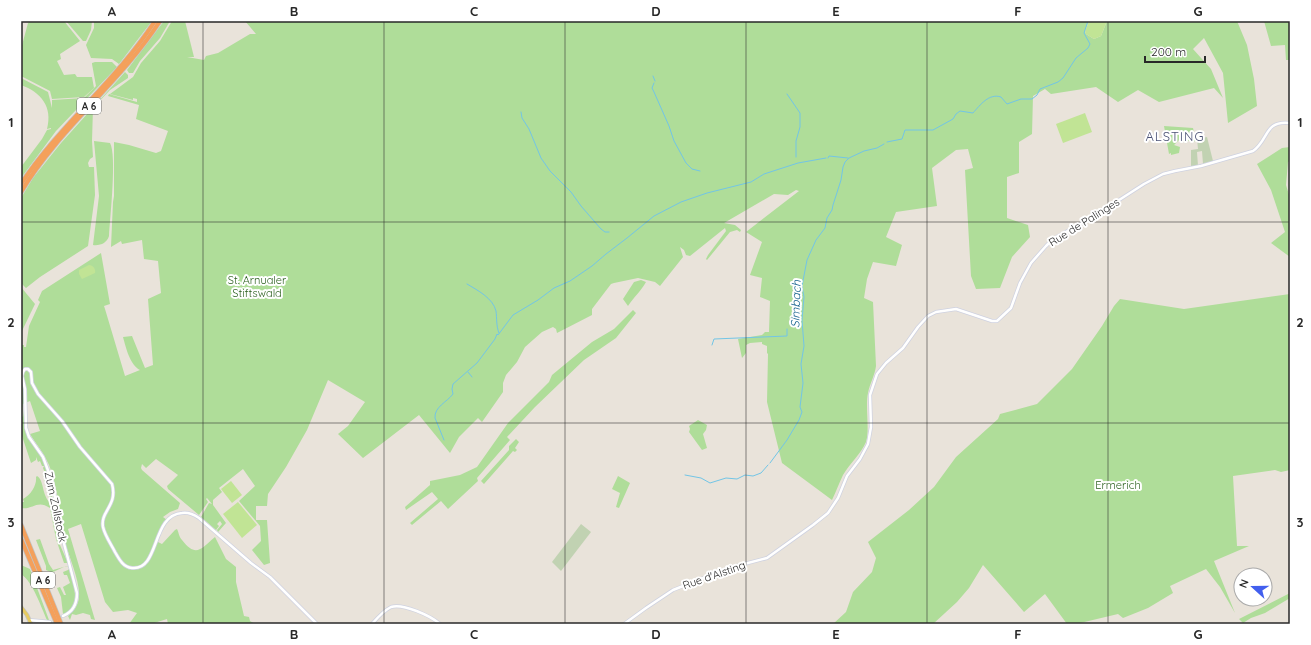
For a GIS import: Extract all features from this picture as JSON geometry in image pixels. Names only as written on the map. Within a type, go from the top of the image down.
[{"type":"highway","name":"A 6","points":[[21,184],[52,142],[122,65],[155,21]]},
{"type":"highway","name":"A 6","points":[[21,192],[48,152],[144,44],[160,21]]},
{"type":"highway","name":"A 6","points":[[21,525],[61,624]]},
{"type":"highway","name":"A 6","points":[[21,539],[57,624]]},
{"type":"main road","name":"Rue de Palinges","points":[[886,363],[903,348],[918,326],[933,313],[956,309],[992,321],[998,320],[1011,308],[1024,275],[1036,256],[1048,243],[1105,210],[1153,178],[1170,172],[1233,158],[1253,151],[1257,148],[1269,128],[1280,123],[1290,123]]},
{"type":"main road","name":"Rue d'Alsting","points":[[624,624],[673,590],[729,568],[766,558],[825,516],[835,504],[847,476],[860,459],[868,444],[871,427],[871,391],[877,374],[886,363]]},
{"type":"main road","name":"Zum Zollstock","points":[[63,616],[70,613],[75,606],[77,597],[76,588],[63,543],[54,487],[50,473],[43,457],[29,437],[26,428],[25,389],[22,372],[23,370],[27,369],[31,372],[32,383],[38,394],[62,421],[80,447],[112,484],[114,491],[113,499],[105,515],[103,527],[109,541],[124,564],[133,568],[143,565],[151,555],[164,523],[172,516],[190,513],[199,518],[270,577],[317,624]]},
{"type":"main road","points":[[372,624],[385,611],[396,606],[424,614],[435,619],[440,624]]},
{"type":"main road","points":[[21,607],[31,624]]},
{"type":"main road","points":[[29,620],[50,622]]},
{"type":"green space","points":[[30,21],[64,21],[80,41],[60,54],[61,59],[57,61],[64,75],[75,74],[77,77],[92,77],[94,88],[84,97],[52,99],[50,91],[21,76],[21,49],[28,23]]},
{"type":"green space","points":[[66,21],[92,21],[91,30],[86,41],[83,41]]},
{"type":"green space","points":[[94,21],[152,21],[119,64],[112,59],[91,58],[86,45],[94,28]]},
{"type":"green space","points":[[164,21],[170,21],[160,38],[140,61],[133,73],[129,73],[127,70]]},
{"type":"green space","name":"St. Arnualer Stiftswald","points":[[172,21],[185,21],[194,57],[187,57],[204,60],[206,56],[218,53],[250,34],[256,34],[245,21],[1089,21],[1085,31],[1086,34],[1094,39],[1101,36],[1107,21],[1237,21],[1247,45],[1254,79],[1257,106],[1228,123],[1223,73],[1204,38],[1193,49],[1211,69],[1223,98],[1214,88],[1159,102],[1138,90],[1118,102],[1096,87],[1051,94],[1045,89],[1033,96],[1032,134],[1019,142],[1019,173],[1007,177],[1007,218],[1028,225],[1030,237],[1012,257],[1000,288],[976,289],[971,276],[965,170],[973,168],[968,149],[956,150],[932,168],[937,206],[896,212],[886,237],[902,245],[896,266],[873,262],[867,279],[864,298],[873,302],[876,366],[867,399],[867,437],[861,451],[843,475],[832,500],[782,463],[767,402],[767,346],[762,344],[762,342],[750,343],[746,345],[746,353],[742,358],[738,339],[762,335],[765,332],[769,332],[770,301],[760,297],[762,278],[750,275],[762,242],[746,232],[799,191],[796,190],[788,195],[774,194],[724,223],[735,225],[741,230],[740,232],[737,230],[730,232],[707,260],[708,255],[726,231],[725,228],[690,256],[686,255],[684,250],[680,247],[683,257],[660,286],[655,282],[638,278],[611,284],[592,309],[592,315],[557,333],[556,329],[553,327],[542,332],[525,347],[517,362],[506,375],[503,383],[503,392],[482,422],[478,418],[459,437],[450,453],[419,415],[363,458],[338,434],[348,426],[365,402],[328,380],[307,430],[286,467],[268,494],[267,506],[256,506],[256,520],[267,520],[270,563],[264,565],[252,550],[261,541],[260,526],[239,501],[255,486],[243,469],[219,488],[222,492],[213,500],[213,505],[226,523],[218,532],[217,530],[222,524],[220,521],[217,524],[219,526],[216,530],[201,517],[209,503],[212,504],[207,498],[206,499],[208,502],[199,515],[168,489],[167,486],[178,475],[156,459],[146,468],[142,464],[142,470],[180,503],[178,509],[163,517],[167,520],[156,541],[162,544],[177,529],[181,539],[187,546],[191,549],[198,550],[215,537],[226,559],[236,567],[236,582],[244,616],[249,617],[250,621],[255,624],[168,624],[167,619],[151,624],[129,624],[137,613],[128,610],[113,612],[105,602],[81,524],[68,529],[95,620],[91,619],[90,615],[83,613],[76,615],[72,614],[70,620],[68,616],[76,607],[79,599],[78,583],[65,542],[52,474],[45,456],[30,434],[40,431],[30,401],[23,404],[22,416],[23,417],[24,410],[26,433],[41,457],[48,473],[53,502],[50,499],[44,479],[45,477],[43,477],[43,474],[45,473],[43,468],[44,466],[42,466],[40,461],[38,462],[36,457],[36,460],[31,463],[21,433],[21,345],[26,347],[29,326],[40,302],[38,300],[42,291],[101,253],[110,304],[104,306],[125,376],[140,370],[131,360],[123,337],[132,336],[145,368],[153,365],[148,299],[161,293],[158,261],[144,259],[142,240],[122,244],[121,241],[111,247],[114,196],[114,142],[156,153],[161,151],[168,131],[136,119],[139,105],[108,96],[109,94],[137,102],[137,99],[133,98],[133,100],[110,94],[133,77],[141,63],[160,41]]},
{"type":"green space","points":[[1089,21],[1107,21],[1101,36],[1094,39],[1086,34],[1085,31]]},
{"type":"green space","points":[[1264,21],[1290,21],[1290,60],[1286,60],[1285,45],[1271,46]]},
{"type":"green space","points":[[95,62],[112,62],[117,67],[56,131],[21,178],[21,167],[47,130],[51,128],[47,129],[48,114],[44,101],[40,96],[21,85],[21,78],[48,92],[52,108],[52,100],[84,98],[96,86],[92,64]]},
{"type":"green space","points":[[125,72],[128,75],[128,78],[110,90],[93,108],[93,157],[88,163],[89,167],[94,167],[95,195],[88,246],[40,277],[26,288],[21,283],[21,198],[33,178],[61,143]]},
{"type":"green space","points":[[1085,113],[1092,132],[1063,143],[1056,124]]},
{"type":"green space","points":[[1164,126],[1193,128],[1196,141],[1191,142],[1190,140],[1184,143],[1181,138],[1174,145],[1180,147],[1179,153],[1171,155],[1171,153],[1169,154]]},
{"type":"green space","points":[[1207,137],[1213,161],[1203,164],[1202,151],[1197,152],[1198,166],[1191,166],[1191,150],[1198,149],[1197,139]]},
{"type":"green space","points":[[94,141],[110,143],[113,160],[109,236],[105,242],[96,245],[93,245],[99,196]]},
{"type":"green space","points":[[1290,147],[1290,161],[1288,162],[1286,185],[1290,198],[1290,257],[1271,243],[1285,232],[1271,190],[1257,164],[1282,148]]},
{"type":"green space","points":[[89,265],[94,268],[95,273],[82,279],[79,274],[79,270]]},
{"type":"green space","points":[[641,280],[646,282],[628,306],[623,299],[634,282]]},
{"type":"green space","points":[[21,287],[35,304],[21,333]]},
{"type":"green space","name":"Ermerich","points":[[1290,294],[1290,470],[1281,472],[1275,470],[1233,476],[1237,546],[1249,546],[1214,561],[1235,613],[1220,587],[1206,569],[1170,586],[1173,593],[1148,608],[1123,618],[1118,614],[1076,624],[1067,624],[1045,594],[1024,612],[983,565],[969,588],[957,602],[933,624],[833,624],[846,612],[853,592],[872,572],[876,558],[868,542],[909,510],[934,487],[956,457],[998,419],[1000,414],[1037,404],[1072,369],[1120,299],[1184,309]]},
{"type":"green space","points":[[633,310],[636,313],[616,338],[584,360],[535,407],[507,437],[510,440],[477,478],[478,481],[448,509],[441,501],[412,525],[410,523],[438,499],[432,492],[406,510],[405,507],[430,485],[430,481],[460,475],[477,467],[508,423],[549,382],[552,375],[592,342],[614,329]]},
{"type":"green space","points":[[698,420],[707,425],[703,434],[707,448],[702,450],[689,432],[689,426]]},
{"type":"green space","points":[[516,439],[519,442],[515,448],[517,450],[515,452],[513,451],[484,484],[481,481],[509,450],[509,446]]},
{"type":"green space","points":[[37,476],[41,482],[47,499],[54,505],[60,545],[68,563],[64,563],[56,539],[50,508],[42,504],[29,508],[21,508],[21,502],[24,502],[23,499],[33,490]]},
{"type":"green space","points":[[618,476],[630,483],[619,508],[616,507],[620,493],[612,489]]},
{"type":"green space","points":[[231,481],[242,495],[232,503],[221,489]]},
{"type":"green space","points":[[238,502],[257,525],[242,538],[223,514]]},
{"type":"green space","points":[[581,524],[591,532],[561,571],[552,562]]},
{"type":"green space","points":[[40,539],[49,564],[53,570],[64,567],[53,573],[46,570],[46,566],[36,540]]},
{"type":"green space","points":[[21,565],[30,569],[49,620],[47,620],[33,589],[21,574]]},
{"type":"green space","points":[[68,569],[74,588],[75,601],[73,607],[63,614],[61,597],[57,588],[60,587],[64,595],[66,595],[63,587],[70,583],[67,575],[64,575],[63,572]]},
{"type":"green space","points":[[1290,593],[1290,598],[1265,613],[1251,618],[1243,623],[1239,619],[1263,607],[1273,607],[1273,602]]},
{"type":"waterway","name":"Simbach","points":[[887,142],[902,139],[905,130],[933,130],[953,119],[960,111],[973,113],[985,100],[989,98],[997,96],[1001,97],[1007,104],[1021,99],[1032,99],[1037,95],[1040,89],[1058,82],[1063,78],[1076,58],[1088,48],[1090,44],[1084,33],[1088,21]]},
{"type":"waterway","points":[[653,76],[655,81]]},
{"type":"waterway","points":[[654,83],[652,88],[674,141],[686,163],[692,169],[700,171]]},
{"type":"waterway","points":[[787,94],[800,113],[800,127],[796,141],[796,157]]},
{"type":"waterway","points":[[521,112],[522,118],[529,129],[541,158],[550,171],[571,192],[601,229],[605,232],[609,232]]},
{"type":"waterway","name":"Simbach","points":[[770,463],[787,440],[802,412],[800,407],[803,383],[801,364],[804,346],[802,320],[804,297],[802,286],[807,260],[816,240],[825,228],[827,218],[832,210],[845,162],[849,158],[864,151],[877,148],[884,144]]},
{"type":"waterway","points":[[828,158],[829,156],[848,158]]},
{"type":"waterway","points":[[444,440],[435,418],[435,414],[441,405],[453,394],[453,384],[477,363],[497,334],[498,335],[513,315],[538,300],[554,288],[570,281],[592,266],[654,216],[681,202],[707,193],[751,182],[764,174],[798,163],[826,158]]},
{"type":"waterway","points":[[467,284],[492,302],[496,311],[499,333]]},
{"type":"waterway","points":[[712,345],[714,339],[787,336],[787,329]]},
{"type":"waterway","points":[[468,372],[472,377]]},
{"type":"waterway","name":"Simbach","points":[[685,475],[701,478],[710,483],[726,478],[737,479],[745,475],[753,476],[761,473],[768,465]]},
{"type":"district","name":"ALSTING","points":[[1175,136]]}]
